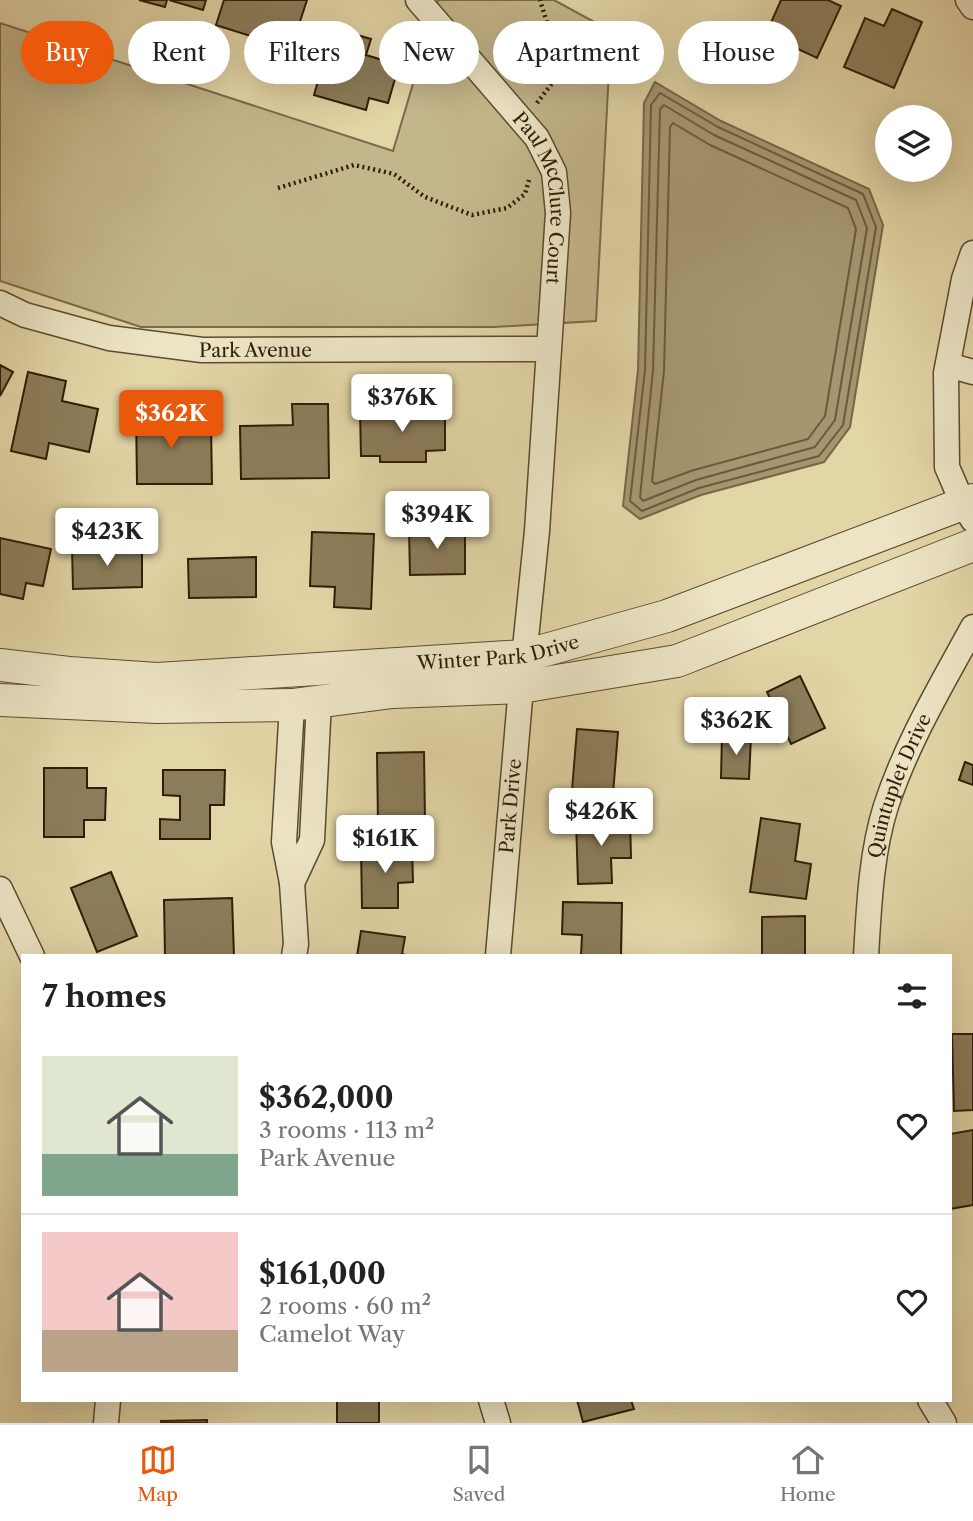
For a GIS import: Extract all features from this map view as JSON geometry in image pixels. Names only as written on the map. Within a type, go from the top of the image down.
[{"type":"street","name":"Paul McClure Court","points":[[418,0],[537,138],[554,172],[558,213],[548,349]]},
{"type":"street","points":[[968,0],[973,7]]},
{"type":"street","points":[[970,508],[947,467],[948,365],[964,279],[973,253]]},
{"type":"street","name":"Park Avenue","points":[[0,303],[25,315],[109,338],[202,350],[548,349]]},
{"type":"street","points":[[524,656],[537,531],[548,349]]},
{"type":"street","points":[[948,365],[973,372]]},
{"type":"street","name":"Winter Park Drive","points":[[0,665],[69,673],[157,678],[524,656],[667,616],[970,508]]},
{"type":"street","name":"Winter Park Drive","points":[[0,700],[158,708],[305,703],[393,692],[521,687],[677,660],[973,545]]},
{"type":"street","name":"Quintuplet Drive","points":[[866,954],[871,881],[885,809],[909,743],[973,627]]},
{"type":"street","name":"Park Drive","points":[[498,954],[524,656]]},
{"type":"street","points":[[294,954],[292,883],[284,842],[305,703]]},
{"type":"street","points":[[0,889],[31,954]]},
{"type":"street","points":[[106,1423],[108,1402]]},
{"type":"street","points":[[492,1402],[498,1423]]},
{"type":"street","points":[[931,1402],[944,1423]]},
{"type":"path","points":[[534,107],[553,82],[557,55],[540,0]]},
{"type":"path","points":[[278,188],[354,165],[394,174],[425,197],[472,215],[507,208],[525,194],[529,180]]},
{"type":"shaded area","points":[[438,0],[554,0],[593,21],[493,21],[493,84],[608,84],[596,321],[494,327],[141,327],[0,281],[0,23],[21,30],[21,84],[114,84],[114,60],[128,65],[128,84],[187,84],[393,151],[413,84],[479,84],[479,21],[432,21]]},
{"type":"water","points":[[654,84],[658,84],[721,121],[869,189],[883,225],[850,427],[824,462],[701,495],[640,519],[623,506],[638,370],[644,103]]},
{"type":"building","points":[[139,0],[167,0],[165,7]]},
{"type":"building","points":[[169,0],[206,0],[203,10]]},
{"type":"building","points":[[224,0],[307,0],[300,21],[244,21],[244,34],[230,29],[230,21],[217,21]]},
{"type":"building","points":[[781,0],[828,0],[841,6],[817,58],[799,50],[799,21],[772,21]]},
{"type":"building","points":[[892,9],[922,22],[894,88],[844,67],[865,18],[884,26]]},
{"type":"building","points":[[365,37],[371,39],[366,55],[379,59],[379,84],[394,84],[388,103],[369,98],[366,110],[314,95],[317,84],[365,84]]},
{"type":"building","points":[[0,365],[13,372],[0,396]]},
{"type":"building","points":[[28,372],[66,381],[62,401],[98,409],[89,452],[49,443],[46,459],[11,451]]},
{"type":"building","points":[[292,404],[328,404],[329,478],[241,479],[240,426],[293,425]]},
{"type":"building","points":[[175,408],[175,427],[211,427],[212,484],[137,484],[136,409]]},
{"type":"building","points":[[445,409],[445,450],[426,451],[426,462],[380,462],[380,456],[361,456],[360,411]]},
{"type":"building","points":[[465,528],[465,574],[410,575],[409,529]]},
{"type":"building","points":[[312,532],[374,534],[371,609],[334,607],[335,587],[310,586]]},
{"type":"building","points":[[0,538],[51,549],[43,586],[26,583],[23,599],[0,594]]},
{"type":"building","points":[[142,547],[142,587],[73,589],[72,548]]},
{"type":"building","points":[[256,557],[256,597],[189,598],[188,559]]},
{"type":"building","points":[[800,676],[825,728],[791,744],[767,692]]},
{"type":"building","points":[[577,729],[618,732],[613,794],[572,790]]},
{"type":"building","points":[[722,736],[751,737],[749,779],[721,778]]},
{"type":"building","points":[[424,752],[425,822],[378,823],[377,753]]},
{"type":"building","points":[[965,762],[973,765],[973,785],[959,780]]},
{"type":"building","points":[[44,768],[87,768],[87,788],[106,788],[105,820],[84,820],[84,837],[44,837]]},
{"type":"building","points":[[163,770],[225,770],[224,805],[210,805],[210,839],[160,839],[160,819],[180,820],[180,796],[163,795]]},
{"type":"building","points":[[630,818],[631,858],[611,858],[612,883],[578,884],[576,820]]},
{"type":"building","points":[[761,818],[800,824],[795,861],[811,864],[806,899],[750,892]]},
{"type":"building","points":[[412,846],[413,882],[398,883],[398,908],[362,908],[361,847]]},
{"type":"building","points":[[111,872],[137,936],[97,952],[71,888]]},
{"type":"building","points":[[232,898],[234,954],[165,954],[164,900]]},
{"type":"building","points":[[563,902],[622,903],[621,954],[581,954],[582,935],[562,934]]},
{"type":"building","points":[[805,916],[805,954],[762,954],[762,917]]},
{"type":"building","points":[[361,931],[405,937],[402,954],[357,954]]},
{"type":"building","points":[[952,1034],[973,1034],[973,1110],[954,1111]]},
{"type":"building","points":[[973,1130],[973,1205],[952,1209],[952,1134]]},
{"type":"building","points":[[337,1402],[379,1402],[379,1423],[337,1423]]},
{"type":"building","points":[[578,1402],[632,1402],[634,1409],[583,1422]]},
{"type":"building","points":[[207,1420],[207,1423],[161,1423],[161,1421]]}]
